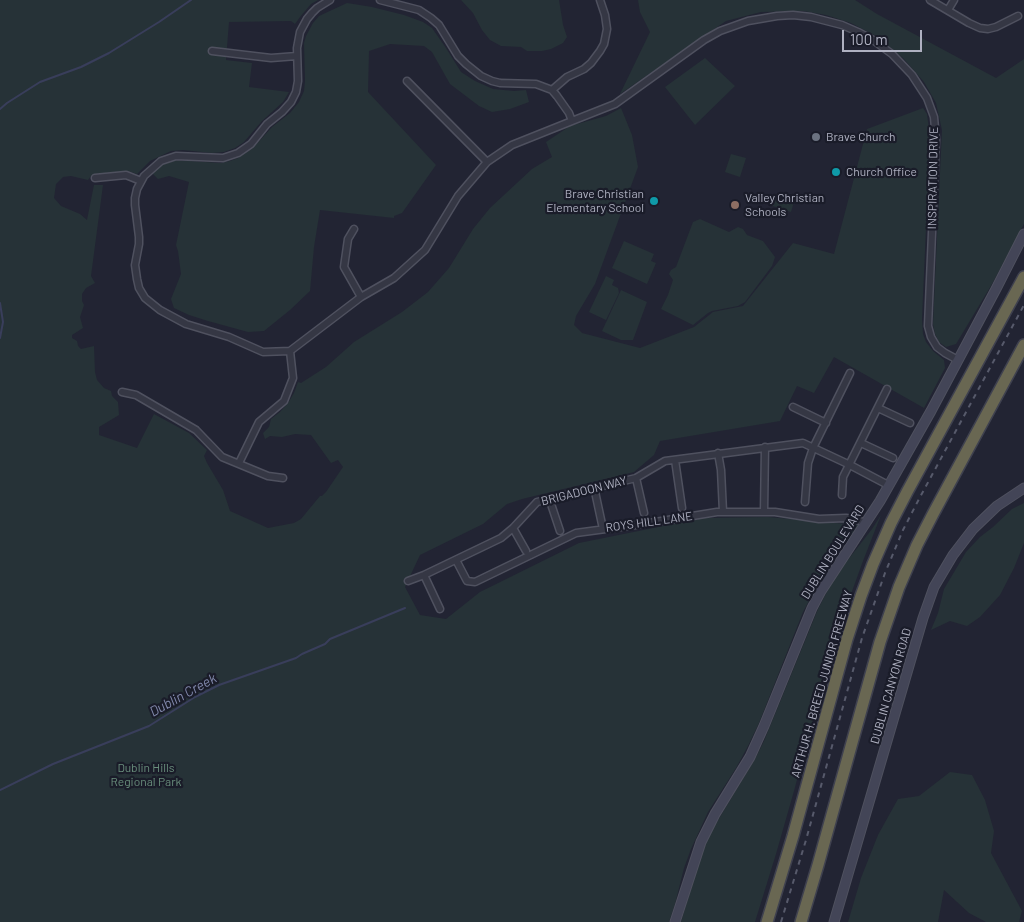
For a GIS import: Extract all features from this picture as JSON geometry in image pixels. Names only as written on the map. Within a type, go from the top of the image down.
[{"type":"highway","name":"ARTHUR H. BREED JUNIOR FREEWAY","points":[[767,922],[793,836],[845,644],[873,564],[907,492],[1024,276]]},
{"type":"highway","points":[[801,922],[823,850],[877,653],[897,593],[912,555],[932,514],[1024,345]]},
{"type":"street","points":[[239,463],[260,422],[284,401],[293,378],[290,351],[263,352],[229,337],[186,324],[160,310],[145,298],[139,288],[135,265],[139,237],[135,198],[141,181],[160,161],[184,156],[223,158],[238,154],[257,137],[267,124],[282,112],[291,102],[296,92],[298,81],[298,40],[304,25],[317,8],[330,0]]},
{"type":"street","points":[[380,0],[419,10],[431,18],[439,25],[458,56],[481,76],[500,83],[536,84],[552,90],[572,121]]},
{"type":"street","points":[[552,90],[567,77],[587,67],[596,58],[604,44],[607,29],[600,0]]},
{"type":"street","points":[[930,0],[976,26],[988,29],[1000,26],[1018,16]]},
{"type":"street","points":[[948,10],[954,0]]},
{"type":"street","name":"INSPIRATION DRIVE","points":[[290,351],[361,297],[394,278],[425,250],[458,196],[487,162],[512,145],[615,104],[704,40],[726,28],[748,21],[793,15],[811,17],[842,25],[868,37],[887,50],[908,70],[930,105],[934,117],[936,140],[929,329],[931,337],[938,347],[958,360]]},
{"type":"street","points":[[212,52],[271,58],[297,56]]},
{"type":"street","points":[[407,81],[487,162]]},
{"type":"street","points":[[95,178],[126,175],[141,181]]},
{"type":"street","points":[[354,229],[348,239],[344,267],[361,297]]},
{"type":"street","name":"DUBLIN BOULEVARD","points":[[675,922],[701,842],[715,814],[750,756],[812,608],[821,591],[866,523],[931,411],[1024,234]]},
{"type":"street","points":[[805,502],[808,463],[813,448],[850,373]]},
{"type":"street","points":[[842,495],[843,478],[887,389]]},
{"type":"street","points":[[122,392],[136,395],[196,430],[222,456],[268,476],[282,478]]},
{"type":"street","points":[[793,406],[826,423]]},
{"type":"street","points":[[878,408],[910,423]]},
{"type":"street","name":"BRIGADOON WAY","points":[[408,581],[501,538],[537,502],[636,478],[664,461],[803,443],[850,464],[888,485]]},
{"type":"street","points":[[861,443],[893,458]]},
{"type":"street","points":[[764,512],[765,447]]},
{"type":"street","points":[[718,453],[721,470],[723,512]]},
{"type":"street","points":[[675,460],[682,508]]},
{"type":"street","points":[[636,478],[644,513]]},
{"type":"street","points":[[594,487],[603,529]]},
{"type":"street","name":"DUBLIN CANYON ROAD","points":[[834,922],[923,618],[932,594],[949,561],[969,534],[992,511],[1024,488]]},
{"type":"street","points":[[549,498],[560,531]]},
{"type":"street","name":"ROYS HILL LANE","points":[[456,560],[467,581],[475,582],[576,532],[717,512],[785,513],[819,519],[846,518],[866,523]]},
{"type":"street","points":[[513,528],[526,551]]},
{"type":"street","points":[[424,575],[440,609]]},
{"type":"green space","name":"Dublin Hills Regional Park","points":[[0,0],[318,0],[311,4],[295,24],[291,21],[229,22],[226,60],[252,63],[249,87],[289,92],[283,102],[262,121],[244,142],[224,152],[171,151],[150,161],[137,174],[128,171],[95,174],[88,180],[71,176],[63,177],[56,184],[54,198],[61,206],[80,214],[87,220],[94,185],[103,185],[91,276],[95,283],[86,288],[82,294],[84,305],[80,317],[83,328],[72,335],[72,338],[77,341],[81,349],[94,346],[97,380],[104,388],[111,391],[112,396],[118,402],[119,415],[99,427],[99,435],[137,448],[154,414],[189,433],[207,450],[204,456],[223,490],[230,511],[268,528],[294,523],[301,519],[320,496],[326,492],[343,467],[338,460],[331,463],[311,435],[270,436],[265,439],[263,433],[269,427],[271,419],[288,403],[298,382],[301,383],[326,367],[354,342],[402,312],[428,292],[449,268],[473,229],[490,208],[532,169],[552,157],[546,142],[570,126],[606,116],[621,108],[632,135],[638,167],[595,284],[576,316],[574,325],[582,333],[640,348],[694,327],[713,312],[743,306],[793,243],[834,254],[867,129],[923,108],[927,114],[930,137],[922,319],[923,334],[933,351],[944,360],[945,368],[924,408],[834,357],[814,393],[797,386],[780,421],[660,441],[654,455],[634,472],[507,504],[483,524],[420,555],[405,587],[420,615],[446,619],[480,592],[579,543],[703,518],[768,517],[858,525],[826,569],[803,612],[759,723],[736,768],[708,812],[691,849],[669,922],[0,922]]},
{"type":"green space","points":[[461,0],[559,0],[567,37],[563,43],[542,51],[527,51],[521,47],[501,46],[490,40],[473,13]]},
{"type":"green space","points":[[638,0],[855,0],[877,14],[996,78],[1024,59],[1024,224],[992,284],[956,344],[946,347],[939,342],[933,324],[942,130],[936,103],[924,82],[903,58],[878,37],[851,23],[826,15],[803,11],[761,12],[726,21],[620,94],[650,32],[640,12]]},
{"type":"green space","points":[[347,3],[404,15],[423,22],[432,28],[461,72],[493,89],[526,90],[529,102],[510,109],[492,112],[479,106],[450,84],[432,52],[424,46],[390,44],[369,51],[368,92],[436,165],[402,213],[394,216],[394,218],[320,210],[310,291],[264,331],[248,332],[189,315],[174,308],[171,299],[181,274],[176,245],[189,182],[169,176],[158,179],[152,173],[162,165],[174,161],[221,163],[230,161],[253,148],[299,102],[304,91],[305,81],[304,43],[313,23],[319,16]]},
{"type":"green space","points":[[705,58],[735,86],[695,125],[665,87]]},
{"type":"green space","points":[[731,154],[746,158],[740,177],[725,172]]},
{"type":"green space","points":[[773,196],[794,202],[791,212],[770,205]]},
{"type":"green space","points":[[700,219],[729,232],[738,227],[743,229],[747,235],[763,241],[775,257],[772,266],[745,302],[738,306],[712,311],[693,325],[661,309],[673,280],[669,274],[676,267],[693,222]]},
{"type":"green space","points":[[624,241],[654,254],[651,261],[656,263],[647,284],[612,268]]},
{"type":"green space","points":[[606,276],[614,280],[612,285],[618,288],[619,293],[606,320],[589,312]]},
{"type":"green space","points":[[621,290],[647,302],[633,340],[621,340],[602,331]]},
{"type":"green space","points":[[1024,503],[1024,543],[1000,595],[980,617],[967,626],[950,621],[931,630],[938,613],[944,589],[966,552],[1012,509]]},
{"type":"green space","points":[[881,515],[834,641],[794,791],[755,922],[681,922],[709,835],[764,741],[818,609],[830,586]]},
{"type":"green space","points":[[950,772],[972,775],[985,800],[994,831],[991,853],[1022,911],[1019,922],[986,922],[969,913],[944,890],[938,922],[848,922],[861,878],[878,835],[898,799],[919,796]]},
{"type":"waterway","points":[[0,109],[40,82],[81,67],[109,53],[191,0]]},
{"type":"waterway","points":[[0,303],[3,322],[0,338]]},
{"type":"waterway","name":"Dublin Creek","points":[[0,790],[53,764],[149,726],[195,697],[219,685],[296,658],[325,644],[330,639],[405,608]]},
{"type":"railway","points":[[781,922],[806,840],[862,638],[885,573],[903,530],[919,499],[1024,305]]},
{"type":"place","name":"Brave Church","points":[[816,137]]},
{"type":"place","name":"Church Office","points":[[836,172]]},
{"type":"place","name":"Brave Christian Elementary School","points":[[654,201]]},
{"type":"place","name":"Valley Christian Schools","points":[[735,205]]}]
